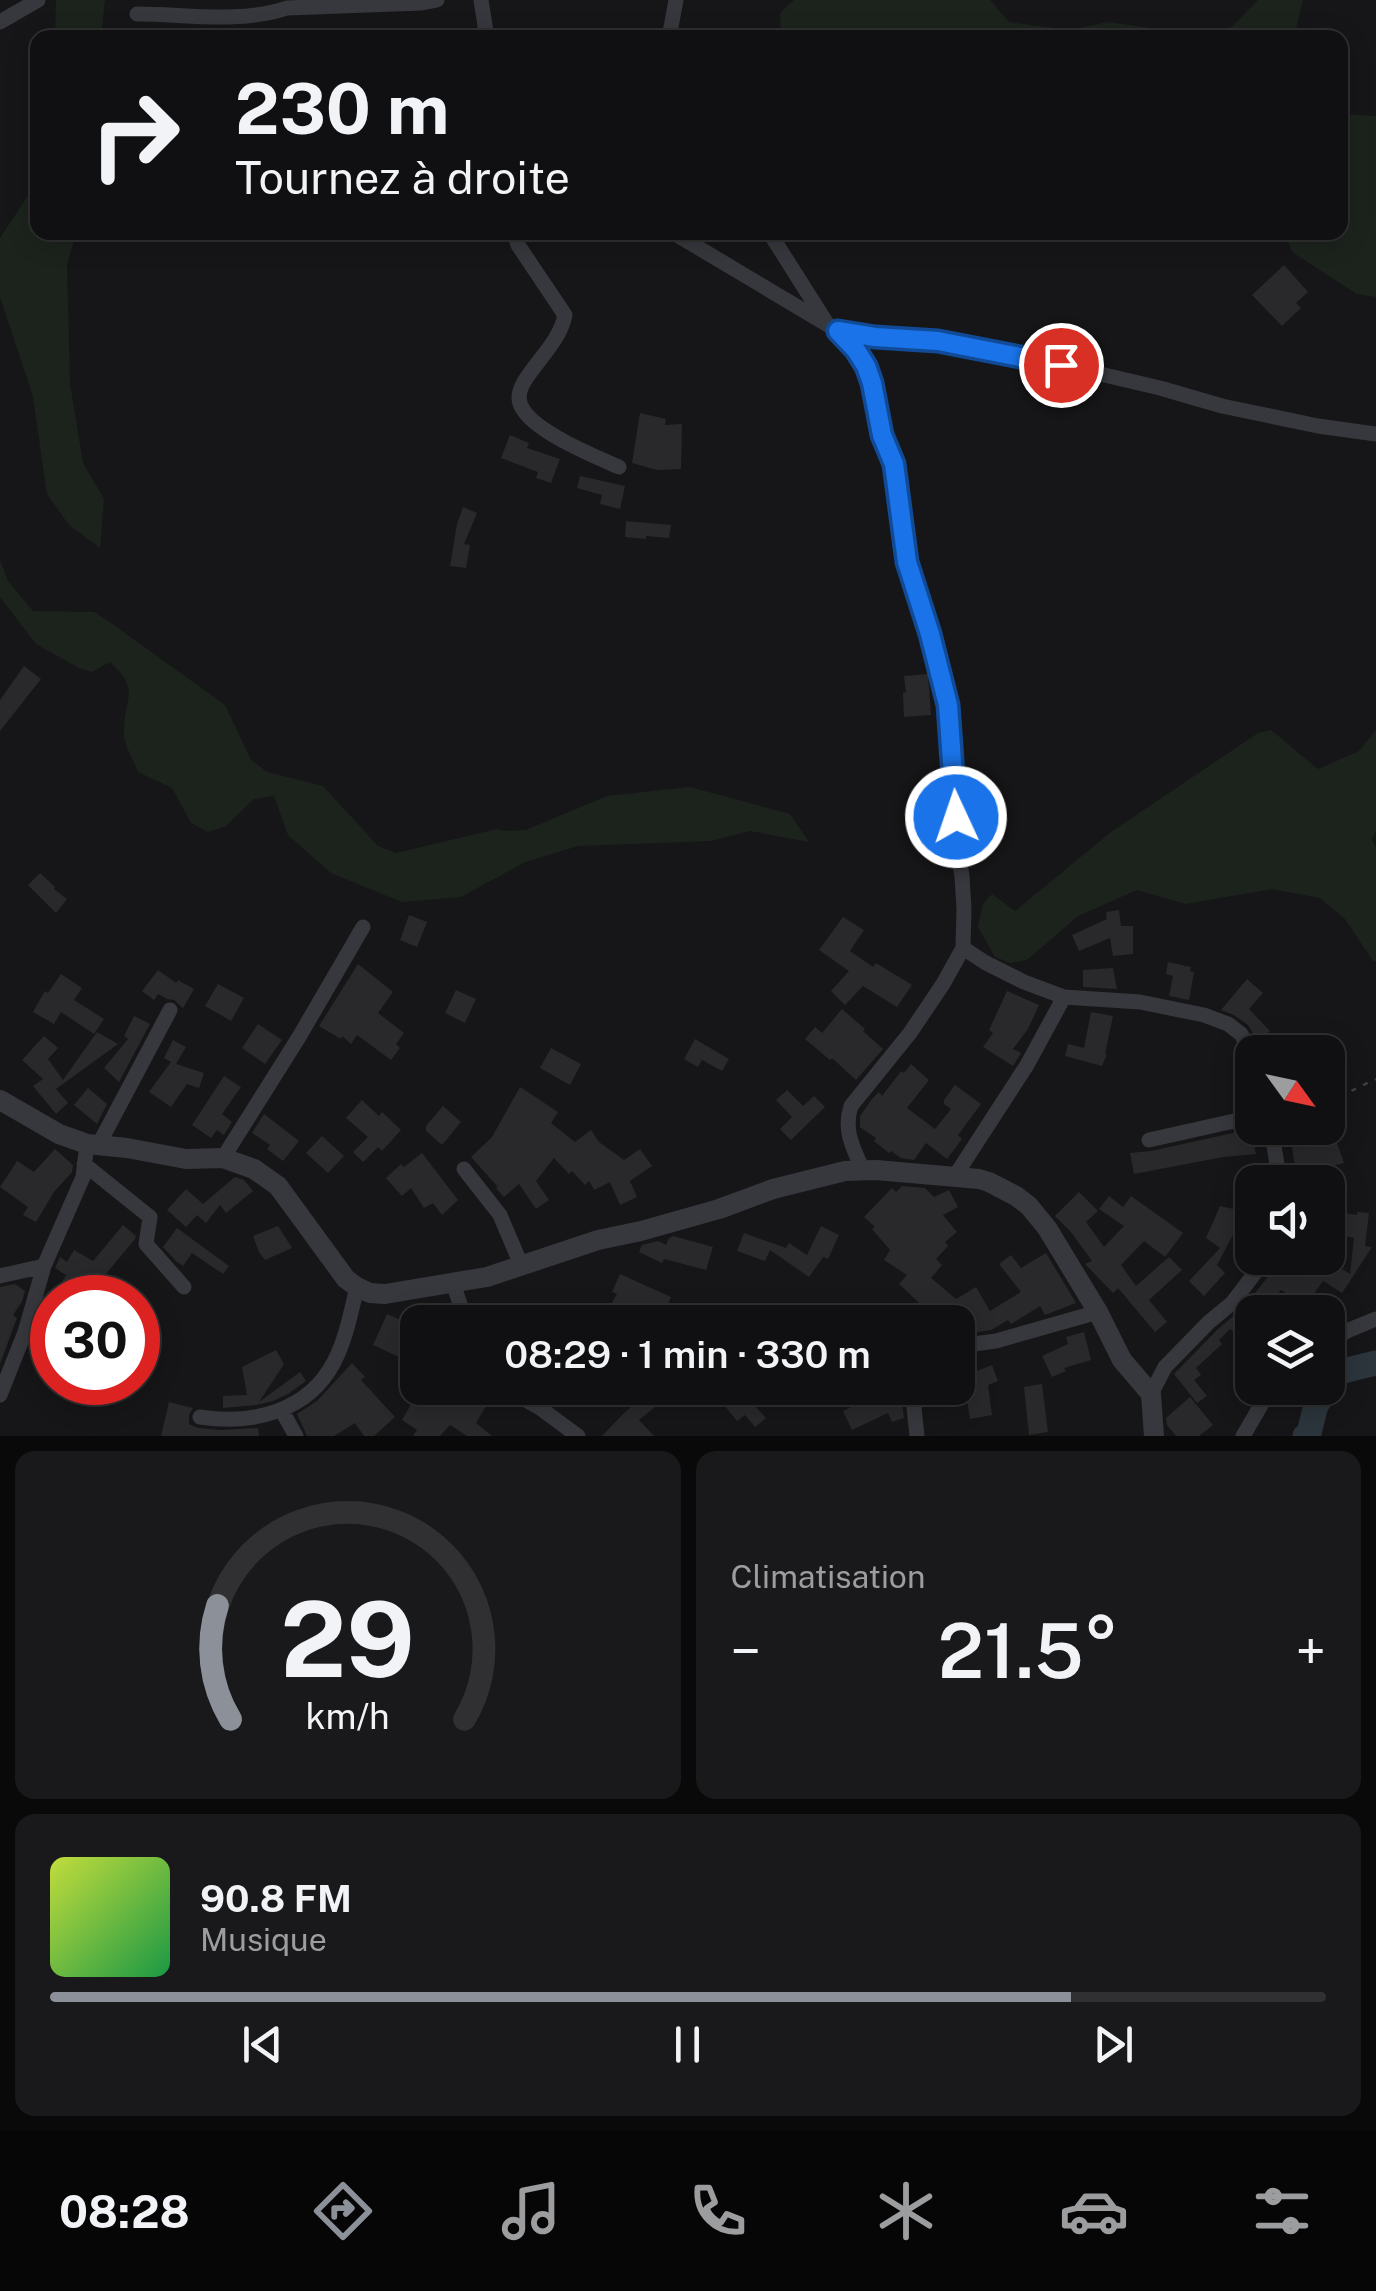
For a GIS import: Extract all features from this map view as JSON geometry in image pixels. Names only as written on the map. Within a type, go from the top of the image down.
[{"type":"street","points":[[0,22],[38,0]]},
{"type":"street","points":[[137,14],[238,16],[287,8],[437,0]]},
{"type":"street","points":[[480,0],[486,30]]},
{"type":"street","points":[[670,30],[676,0]]},
{"type":"street","points":[[516,240],[565,316],[562,328],[521,386],[518,398],[524,411],[540,426],[619,467]]},
{"type":"street","points":[[686,240],[834,328],[1028,357],[1222,406],[1376,434]]},
{"type":"street","points":[[775,240],[834,328],[866,366],[882,435],[894,464],[907,562],[948,705],[964,948],[910,1033],[851,1106],[846,1118],[849,1138],[863,1170]]},
{"type":"street","points":[[223,1158],[363,927]]},
{"type":"street","points":[[964,948],[1024,982],[1064,997],[1140,1002],[1204,1015],[1228,1024],[1242,1035]]},
{"type":"street","points":[[955,1176],[1028,1065],[1064,997]]},
{"type":"street","points":[[0,1394],[25,1332],[44,1266],[83,1177],[90,1150],[170,1010]]},
{"type":"street","points":[[0,1100],[90,1150],[150,1217],[146,1244],[184,1287]]},
{"type":"street","points":[[1149,1140],[1235,1121]]},
{"type":"street","points":[[90,1150],[186,1159],[223,1158],[254,1170],[278,1186],[346,1279],[357,1288],[384,1294],[503,1274],[598,1240],[846,1171],[955,1176],[989,1182],[1029,1206],[1047,1228],[1122,1360],[1150,1394],[1154,1436]]},
{"type":"street","points":[[464,1170],[500,1215],[522,1266]]},
{"type":"street","points":[[0,1276],[44,1266]]},
{"type":"street","points":[[1150,1394],[1165,1367],[1232,1303],[1252,1275]]},
{"type":"street","points":[[453,1284],[460,1305]]},
{"type":"street","points":[[200,1417],[250,1418],[282,1410],[302,1399],[333,1364],[357,1288]]},
{"type":"street","points":[[975,1344],[1098,1312]]},
{"type":"street","points":[[1345,1332],[1376,1319]]},
{"type":"street","points":[[535,1405],[578,1436]]},
{"type":"street","points":[[914,1405],[917,1436]]},
{"type":"street","points":[[1243,1436],[1261,1405]]},
{"type":"street","points":[[282,1410],[296,1436]]},
{"type":"path","points":[[1345,1094],[1376,1079]]},
{"type":"shaded area","points":[[56,0],[105,0],[102,30],[55,30]]},
{"type":"shaded area","points":[[794,0],[990,0],[1009,22],[1070,30],[781,30],[780,13]]},
{"type":"shaded area","points":[[1258,0],[1303,0],[1296,30],[1215,30],[1232,27]]},
{"type":"shaded area","points":[[1108,22],[1164,30],[1070,30]]},
{"type":"shaded area","points":[[1348,114],[1376,116],[1376,297],[1357,294],[1292,252],[1288,240],[1348,240]]},
{"type":"shaded area","points":[[30,193],[30,240],[74,240],[67,265],[70,384],[83,463],[104,499],[100,548],[69,525],[47,494],[33,396],[0,297],[0,238]]},
{"type":"shaded area","points":[[0,560],[8,581],[33,611],[94,612],[111,623],[225,705],[251,760],[267,772],[323,786],[378,846],[396,853],[497,829],[526,830],[607,796],[690,787],[790,814],[809,842],[750,831],[711,841],[578,846],[525,862],[461,897],[402,902],[331,873],[288,835],[274,796],[254,799],[226,826],[208,832],[191,823],[172,788],[138,772],[125,740],[129,697],[120,672],[110,662],[92,672],[79,668],[36,644],[0,597]]},
{"type":"shaded area","points":[[1271,730],[1318,769],[1359,751],[1376,730],[1376,831],[1372,839],[1376,848],[1376,961],[1345,919],[1320,898],[1272,889],[1186,904],[1137,890],[1078,916],[1027,960],[1010,963],[995,957],[978,927],[983,904],[992,894],[1015,911],[1111,832],[1258,733]]},
{"type":"building","points":[[1284,265],[1308,292],[1296,303],[1301,308],[1282,326],[1252,295]]},
{"type":"building","points":[[640,413],[666,419],[665,425],[682,424],[681,469],[657,470],[632,463]]},
{"type":"building","points":[[510,435],[529,443],[527,448],[560,459],[551,483],[536,478],[538,472],[501,458]]},
{"type":"building","points":[[580,476],[625,486],[620,509],[600,504],[602,495],[577,488]]},
{"type":"building","points":[[463,507],[477,513],[464,544],[470,545],[466,568],[450,566]]},
{"type":"building","points":[[626,521],[671,525],[669,538],[625,537]]},
{"type":"building","points":[[24,666],[41,679],[0,731],[0,700]]},
{"type":"building","points":[[928,674],[931,715],[904,717],[904,676]]},
{"type":"building","points":[[40,873],[67,899],[56,913],[28,885]]},
{"type":"building","points":[[1119,910],[1121,926],[1133,926],[1133,954],[1113,956],[1110,938],[1079,951],[1072,935],[1107,919],[1106,912]]},
{"type":"building","points":[[409,915],[427,922],[417,947],[400,940]]},
{"type":"building","points":[[843,917],[864,930],[850,951],[912,985],[897,1007],[863,986],[845,1005],[831,991],[849,971],[819,950]]},
{"type":"building","points":[[1168,962],[1191,967],[1194,972],[1189,1000],[1169,996],[1173,976],[1166,974]]},
{"type":"building","points":[[358,964],[393,992],[378,1013],[404,1033],[391,1060],[357,1035],[351,1044],[319,1026]]},
{"type":"building","points":[[1113,968],[1117,989],[1083,987],[1083,970]]},
{"type":"building","points":[[158,970],[176,983],[178,980],[194,989],[183,1008],[174,1000],[158,994],[154,1000],[142,991]]},
{"type":"building","points":[[61,974],[82,988],[74,1000],[104,1019],[94,1034],[61,1012],[54,1024],[33,1012]]},
{"type":"building","points":[[1247,979],[1263,993],[1249,1009],[1270,1031],[1254,1035],[1248,1025],[1221,1010]]},
{"type":"building","points":[[218,984],[244,998],[231,1021],[205,1006]]},
{"type":"building","points":[[456,990],[476,999],[465,1023],[445,1013]]},
{"type":"building","points":[[1007,991],[1039,1005],[1013,1049],[1021,1053],[1013,1066],[983,1047],[993,1033],[989,1030]]},
{"type":"building","points":[[842,1009],[883,1049],[856,1080],[805,1039],[815,1027],[822,1033]]},
{"type":"building","points":[[1091,1012],[1113,1016],[1102,1066],[1065,1056],[1068,1044],[1084,1048]]},
{"type":"building","points":[[134,1016],[150,1024],[119,1082],[104,1068],[128,1039],[124,1036]]},
{"type":"building","points":[[258,1024],[282,1040],[265,1064],[242,1048]]},
{"type":"building","points":[[97,1032],[118,1044],[56,1089],[68,1103],[56,1114],[33,1086],[43,1079],[22,1060],[44,1036],[58,1048],[48,1059],[63,1080]]},
{"type":"building","points":[[695,1039],[729,1059],[722,1071],[702,1060],[698,1067],[684,1059]]},
{"type":"building","points":[[173,1040],[186,1047],[176,1064],[204,1073],[199,1088],[187,1084],[171,1107],[149,1092],[171,1062],[164,1058]]},
{"type":"building","points":[[551,1048],[581,1064],[570,1085],[540,1068]]},
{"type":"building","points":[[911,1064],[929,1080],[907,1108],[935,1129],[951,1109],[944,1100],[955,1085],[981,1104],[958,1135],[962,1139],[947,1159],[926,1143],[914,1160],[901,1158],[889,1153],[860,1127],[860,1116],[872,1099],[879,1092],[882,1096]]},
{"type":"building","points":[[224,1076],[241,1087],[222,1114],[232,1122],[224,1135],[217,1130],[211,1138],[192,1125]]},
{"type":"building","points":[[520,1087],[558,1112],[551,1123],[575,1142],[591,1130],[599,1142],[624,1160],[640,1149],[652,1166],[630,1181],[637,1197],[620,1205],[610,1182],[594,1190],[589,1181],[585,1185],[554,1158],[536,1181],[549,1200],[536,1209],[519,1184],[504,1197],[471,1157],[492,1137]]},
{"type":"building","points":[[88,1088],[107,1104],[97,1124],[74,1105]]},
{"type":"building","points":[[787,1090],[803,1106],[814,1096],[825,1107],[791,1140],[780,1129],[792,1117],[776,1100]]},
{"type":"building","points":[[362,1100],[401,1130],[382,1151],[378,1147],[363,1162],[353,1152],[368,1137],[346,1118]]},
{"type":"building","points":[[443,1106],[461,1122],[442,1145],[426,1131],[426,1126]]},
{"type":"building","points":[[264,1114],[299,1141],[283,1161],[267,1149],[270,1145],[252,1133]]},
{"type":"building","points":[[1235,1133],[1235,1145],[1254,1145],[1256,1154],[1134,1174],[1130,1153]]},
{"type":"building","points":[[322,1136],[344,1156],[328,1173],[306,1153]]},
{"type":"building","points":[[1292,1145],[1338,1145],[1344,1163],[1336,1165],[1295,1165]]},
{"type":"building","points":[[55,1149],[73,1165],[72,1172],[36,1222],[23,1215],[28,1207],[0,1187],[17,1161],[34,1172]]},
{"type":"building","points":[[422,1153],[458,1200],[442,1215],[433,1203],[424,1208],[411,1188],[402,1196],[386,1178]]},
{"type":"building","points":[[235,1177],[244,1180],[253,1191],[226,1213],[220,1205],[206,1223],[197,1215],[186,1227],[167,1210],[186,1189],[203,1204]]},
{"type":"building","points":[[902,1186],[925,1188],[934,1197],[949,1190],[958,1207],[943,1215],[957,1232],[945,1242],[948,1246],[936,1259],[942,1265],[931,1278],[956,1299],[976,1287],[990,1311],[1021,1292],[999,1264],[1011,1255],[1021,1268],[1046,1253],[1076,1303],[1045,1315],[1040,1306],[1011,1324],[1008,1320],[991,1330],[975,1333],[975,1305],[921,1305],[899,1284],[907,1275],[884,1260],[890,1250],[864,1217],[892,1188],[896,1192]]},
{"type":"building","points":[[1079,1192],[1098,1211],[1086,1222],[1104,1247],[1124,1226],[1099,1209],[1109,1196],[1123,1207],[1131,1196],[1183,1233],[1165,1257],[1144,1241],[1121,1265],[1136,1286],[1169,1257],[1182,1270],[1149,1300],[1167,1322],[1155,1332],[1118,1288],[1113,1293],[1085,1264],[1092,1261],[1055,1216]]},
{"type":"building","points":[[1220,1206],[1235,1209],[1235,1231],[1217,1265],[1225,1273],[1204,1296],[1189,1281],[1220,1248],[1206,1238]]},
{"type":"building","points":[[1345,1213],[1369,1213],[1365,1246],[1372,1247],[1342,1293],[1323,1281],[1313,1295],[1289,1295],[1281,1290],[1277,1295],[1254,1295],[1268,1275],[1345,1275],[1345,1271],[1350,1274],[1354,1238],[1345,1236]]},
{"type":"building","points":[[123,1225],[136,1236],[108,1275],[66,1275],[55,1268],[60,1257],[67,1262],[74,1250],[93,1261]]},
{"type":"building","points":[[278,1226],[292,1248],[265,1260],[253,1236]]},
{"type":"building","points":[[821,1226],[839,1235],[828,1259],[823,1257],[809,1277],[770,1250],[765,1261],[737,1251],[744,1233],[786,1248],[789,1243],[807,1255]]},
{"type":"building","points":[[177,1228],[229,1266],[223,1274],[192,1253],[183,1266],[176,1261],[163,1247]]},
{"type":"building","points":[[673,1236],[713,1247],[706,1270],[664,1259],[662,1263],[639,1252],[642,1245],[658,1241],[666,1245]]},
{"type":"building","points":[[620,1274],[671,1297],[668,1305],[611,1305],[617,1294],[612,1292]]},
{"type":"building","points":[[15,1284],[25,1291],[13,1315],[17,1318],[0,1364],[0,1287]]},
{"type":"building","points":[[387,1314],[400,1320],[399,1357],[373,1345]]},
{"type":"building","points":[[1235,1315],[1235,1333],[1230,1329],[1219,1340],[1222,1344],[1196,1368],[1201,1375],[1194,1380],[1207,1396],[1197,1403],[1174,1374]]},
{"type":"building","points":[[1084,1332],[1091,1360],[1064,1368],[1066,1371],[1052,1377],[1042,1356],[1068,1344],[1066,1337]]},
{"type":"building","points":[[276,1350],[284,1364],[259,1402],[300,1372],[306,1381],[273,1401],[223,1408],[223,1396],[247,1395],[242,1367]]},
{"type":"building","points":[[352,1363],[365,1377],[361,1380],[395,1417],[374,1436],[364,1436],[355,1423],[334,1436],[307,1436],[297,1414],[317,1401]]},
{"type":"building","points":[[992,1365],[998,1381],[988,1385],[992,1415],[970,1419],[968,1405],[975,1405],[975,1372]]},
{"type":"building","points":[[1042,1384],[1048,1432],[1029,1435],[1024,1387]]},
{"type":"building","points":[[1190,1397],[1213,1425],[1199,1436],[1176,1436],[1166,1418]]},
{"type":"building","points":[[169,1402],[193,1408],[189,1424],[198,1428],[258,1428],[259,1436],[161,1436]]},
{"type":"building","points":[[411,1405],[487,1405],[476,1423],[492,1436],[467,1436],[450,1425],[440,1436],[413,1436],[417,1430],[402,1420]]},
{"type":"building","points":[[633,1405],[658,1405],[639,1420],[654,1436],[602,1436]]},
{"type":"building","points":[[724,1405],[756,1405],[766,1418],[755,1427],[745,1415],[737,1421]]},
{"type":"building","points":[[856,1405],[902,1405],[904,1418],[892,1422],[888,1413],[852,1430],[843,1411]]},
{"type":"waterway","points":[[1305,1436],[1316,1405],[1339,1372],[1376,1363]]},
{"type":"route","points":[[956,817],[948,705],[907,562],[894,464],[882,435],[866,366],[838,331],[938,341],[1061,365]]}]
